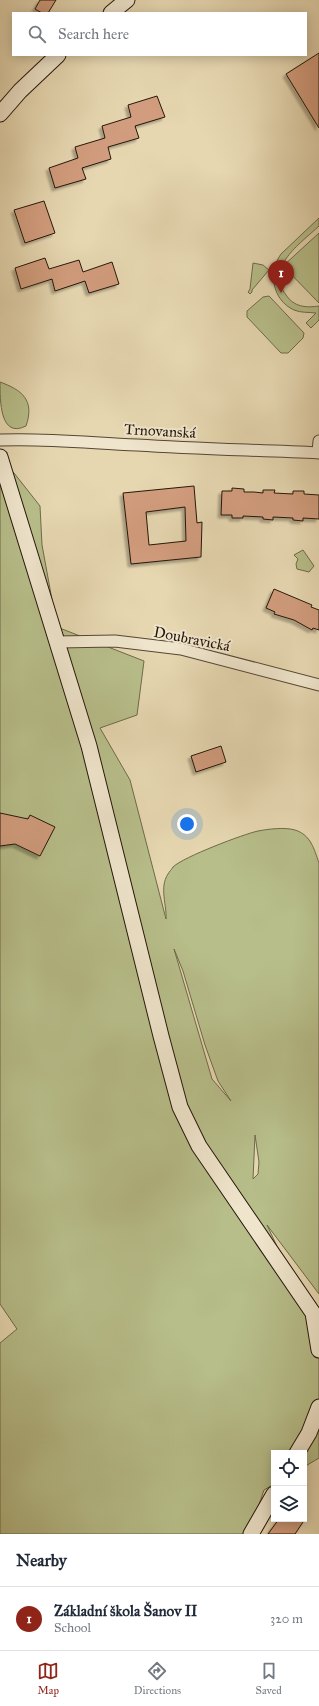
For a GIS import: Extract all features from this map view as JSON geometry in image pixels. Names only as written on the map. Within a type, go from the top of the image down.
[{"type":"street","points":[[112,12],[127,0]]},
{"type":"street","points":[[0,114],[20,90],[57,56]]},
{"type":"street","name":"Trnovanská","points":[[0,440],[319,449]]},
{"type":"street","points":[[0,457],[89,746],[180,1107],[199,1146],[313,1313],[319,1350]]},
{"type":"street","name":"Doubravická","points":[[57,642],[115,642],[181,650],[319,685]]},
{"type":"street","points":[[299,1450],[309,1432],[319,1406]]},
{"type":"street","points":[[251,1534],[271,1499]]},
{"type":"green space","points":[[319,218],[319,226],[295,248],[282,266],[280,275],[281,285],[289,299],[305,307],[319,306],[319,320],[311,328],[306,323],[316,313],[294,310],[281,300],[274,285],[274,269],[281,254]]},
{"type":"green space","points":[[319,233],[319,303],[283,266]]},
{"type":"green space","points":[[253,263],[263,265],[269,270],[250,294],[248,292],[250,289]]},
{"type":"green space","points":[[269,296],[304,333],[303,338],[288,353],[281,353],[247,317],[247,311],[263,297]]},
{"type":"green space","points":[[0,382],[15,389],[25,397],[29,409],[26,426],[17,429],[6,423],[1,408]]},
{"type":"green space","points":[[0,460],[14,473],[40,506],[42,545],[57,627],[144,661],[137,715],[100,728],[130,780],[166,919],[164,885],[165,879],[173,867],[201,852],[228,841],[262,830],[281,828],[291,829],[305,835],[311,843],[319,863],[319,1294],[267,1225],[319,1336],[319,1458],[307,1465],[307,1450],[271,1450],[271,1486],[264,1490],[249,1534],[0,1534],[0,1343],[17,1329],[0,1304]],"holes":[[[174,949],[183,971],[205,1045],[218,1081],[231,1101],[212,1079]],[[255,1135],[259,1162],[258,1174],[253,1179]]]},
{"type":"green space","points":[[303,550],[314,566],[309,572],[297,569],[296,564],[298,559],[294,555]]},
{"type":"building","points":[[40,0],[56,0],[49,12],[40,12],[35,9]]},
{"type":"building","points":[[319,53],[319,128],[286,74]]},
{"type":"building","points":[[157,96],[165,117],[135,126],[139,138],[108,147],[111,159],[82,168],[86,179],[55,188],[49,168],[78,158],[75,147],[105,138],[102,126],[131,117],[128,105]]},
{"type":"building","points":[[44,201],[55,233],[25,243],[14,210]]},
{"type":"building","points":[[45,258],[49,269],[79,260],[83,272],[112,262],[119,284],[89,293],[85,281],[55,291],[52,279],[21,289],[15,268]]},
{"type":"building","points":[[194,486],[197,523],[202,522],[201,557],[131,564],[123,493]],"holes":[[[185,507],[186,541],[149,545],[146,512]]]},
{"type":"building","points":[[232,488],[244,489],[244,492],[263,493],[263,490],[275,490],[274,493],[293,494],[293,491],[304,491],[304,494],[319,495],[319,519],[303,518],[303,521],[293,520],[293,518],[273,517],[273,520],[263,519],[263,517],[243,516],[243,518],[232,518],[232,515],[221,515],[222,491],[232,491]]},
{"type":"building","points":[[274,589],[312,605],[311,607],[319,610],[319,630],[313,628],[312,630],[294,620],[274,614],[275,612],[266,608]]},
{"type":"building","points":[[221,746],[226,762],[196,772],[191,756]]},
{"type":"building","points":[[0,813],[28,819],[30,815],[55,827],[40,856],[15,844],[0,846]]},
{"type":"building","points":[[277,1522],[303,1522],[295,1534],[268,1534]]},
{"type":"place","name":"Základní škola Šanov II","points":[[281,293]]}]
